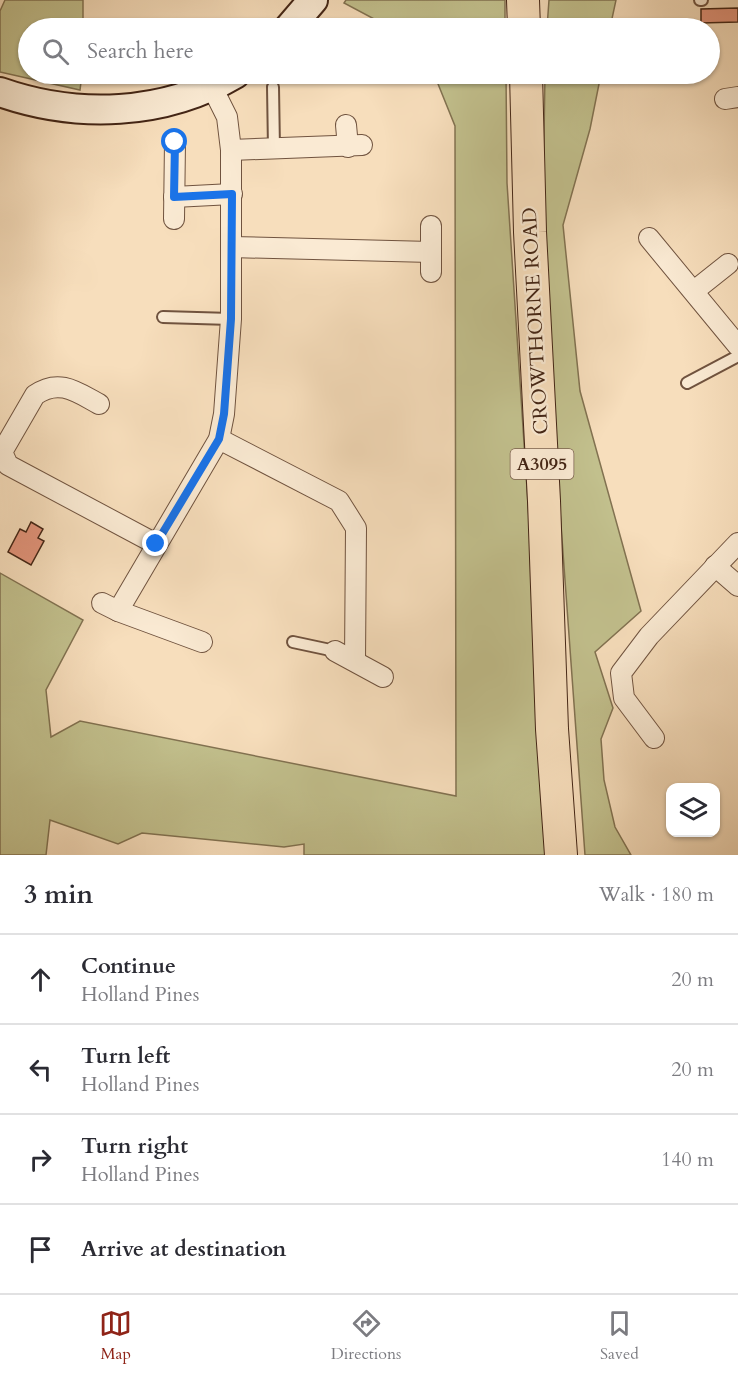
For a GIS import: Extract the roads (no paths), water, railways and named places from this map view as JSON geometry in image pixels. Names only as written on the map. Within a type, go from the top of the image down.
[{"type":"main road","points":[[523,0],[524,18]]},
{"type":"main road","name":"CROWTHORNE ROAD","points":[[526,84],[530,232],[544,501],[552,729],[561,855]]},
{"type":"street","points":[[298,18],[313,0]]},
{"type":"street","points":[[0,92],[58,107],[112,111],[163,103],[213,84]]},
{"type":"street","points":[[202,642],[110,607],[156,544],[219,439],[224,414],[231,319],[231,150],[223,84]]},
{"type":"street","points":[[231,150],[355,146],[346,125]]},
{"type":"street","points":[[174,219],[175,142]]},
{"type":"street","points":[[174,197],[232,194]]},
{"type":"street","points":[[231,247],[431,262],[431,226]]},
{"type":"street","points":[[649,238],[738,346]]},
{"type":"street","points":[[694,291],[728,264]]},
{"type":"street","points":[[99,404],[66,387],[57,386],[41,391],[35,395],[2,452],[8,465],[156,544]]},
{"type":"street","points":[[219,439],[339,501],[356,528],[355,661]]},
{"type":"street","points":[[654,738],[624,698],[621,673],[649,636],[738,543]]},
{"type":"street","points":[[715,566],[738,586]]},
{"type":"street","points":[[335,651],[383,677]]},
{"type":"lane","points":[[273,87],[274,149]]},
{"type":"lane","points":[[163,316],[231,319]]},
{"type":"lane","points":[[687,383],[738,356]]},
{"type":"lane","points":[[293,642],[335,651]]}]
